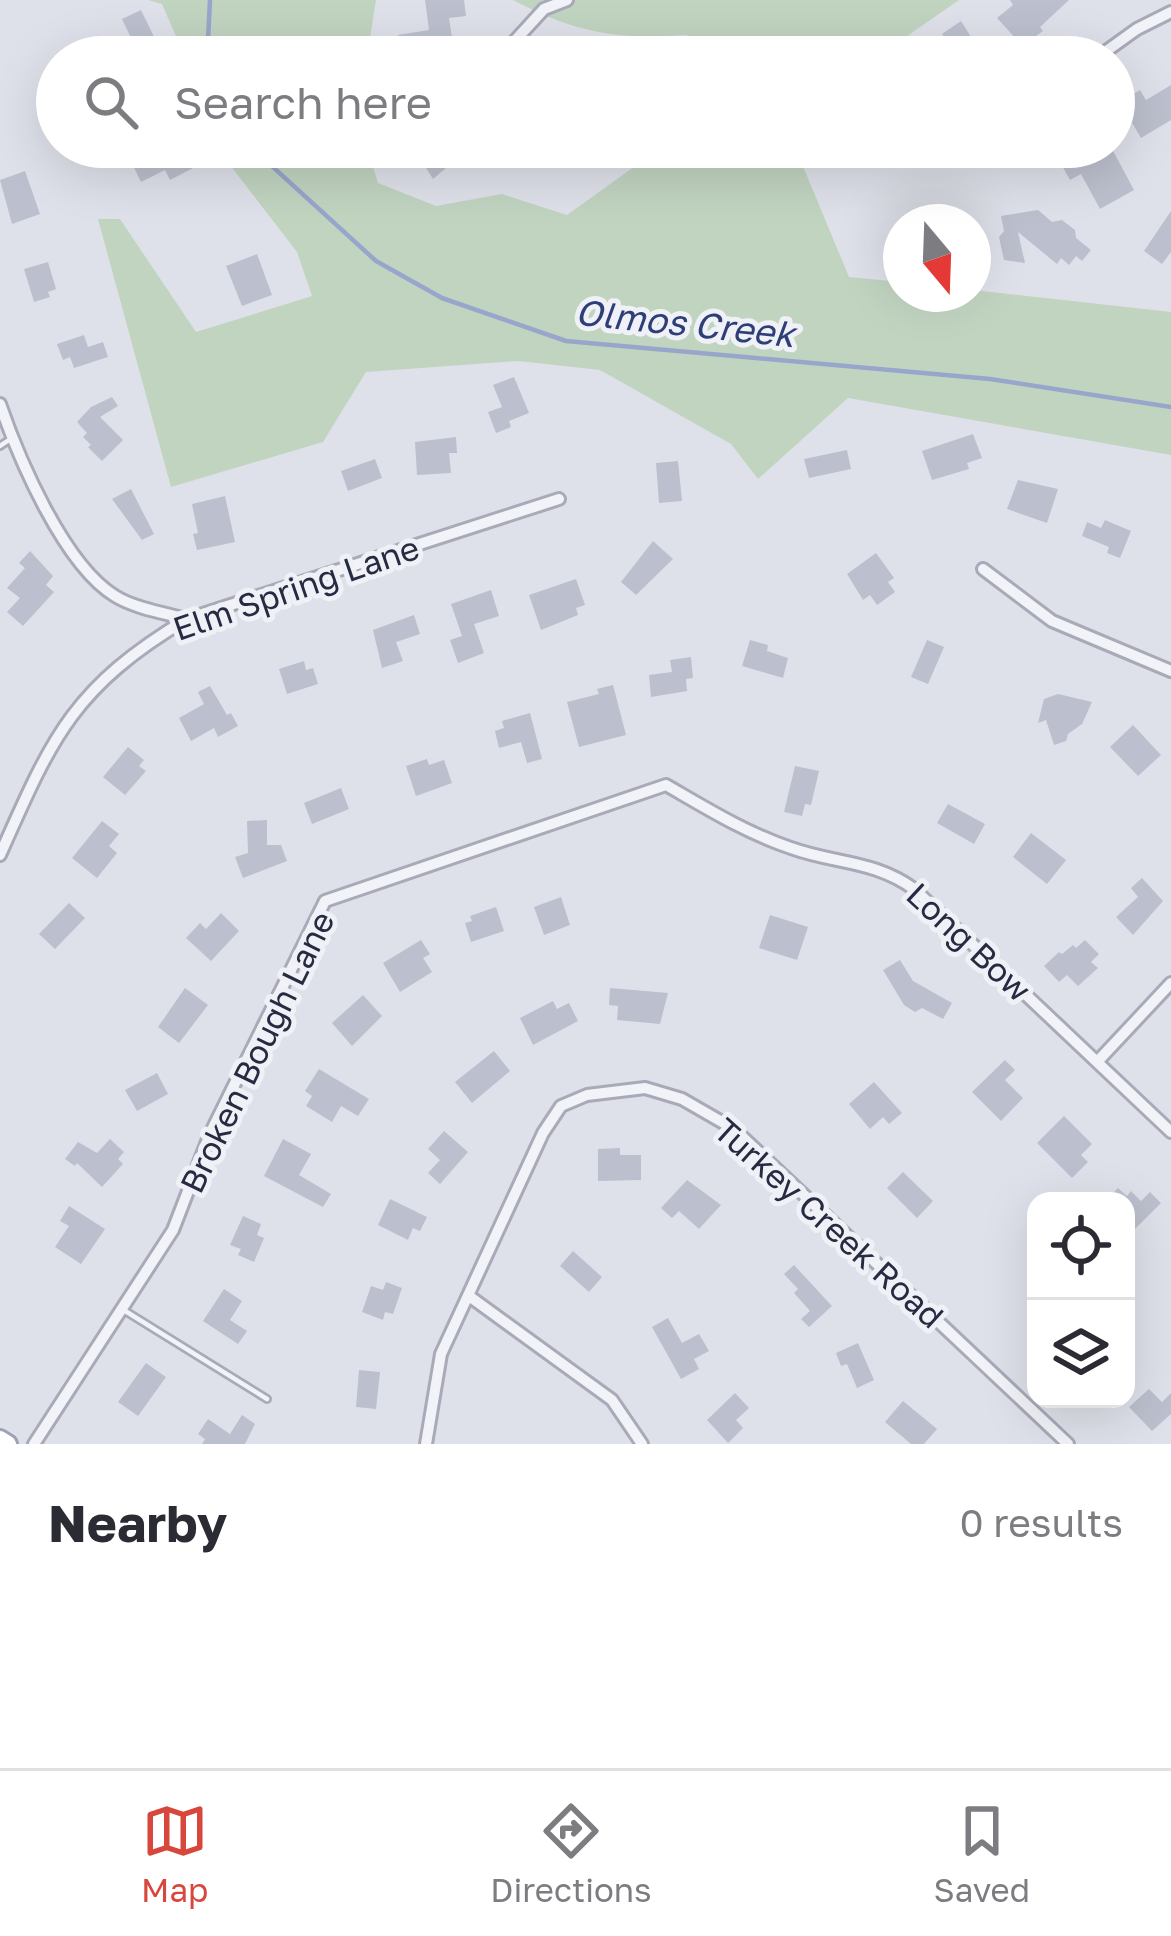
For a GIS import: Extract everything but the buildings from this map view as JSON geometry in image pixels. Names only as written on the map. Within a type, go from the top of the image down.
[{"type":"main road","points":[[0,1439],[8,1444]]},
{"type":"street","points":[[519,36],[544,9],[567,0]]},
{"type":"street","points":[[1127,36],[1171,12]]},
{"type":"street","points":[[0,404],[22,463],[56,524],[98,583],[117,598],[187,619]]},
{"type":"street","name":"Elm Spring Lane","points":[[0,855],[63,724],[103,678],[150,641],[187,619],[560,500]]},
{"type":"street","points":[[983,569],[1052,621],[1171,671]]},
{"type":"street","name":"Long Bow","points":[[666,785],[762,838],[891,872],[1171,1132]]},
{"type":"street","name":"Broken Bough Lane","points":[[34,1444],[173,1230],[211,1134],[325,901],[666,785]]},
{"type":"street","points":[[1097,1061],[1171,983]]},
{"type":"street","name":"Turkey Creek Road","points":[[426,1444],[441,1354],[543,1133],[561,1106],[586,1095],[645,1088],[682,1100],[734,1130],[1068,1444]]},
{"type":"street","points":[[469,1296],[611,1400],[642,1444]]},
{"type":"lane","points":[[0,446],[12,438]]},
{"type":"lane","points":[[122,1309],[267,1400]]},
{"type":"green space","points":[[148,0],[376,0],[370,36],[176,36],[162,4]]},
{"type":"green space","points":[[513,0],[959,0],[907,36],[639,36],[597,32]]},
{"type":"green space","points":[[232,168],[373,168],[378,183],[436,206],[502,194],[567,215],[632,168],[804,168],[849,277],[883,280],[883,312],[991,312],[991,292],[1171,312],[1171,455],[848,398],[758,479],[731,444],[600,370],[518,361],[366,372],[323,442],[171,487],[98,219],[120,219],[196,332],[312,296],[297,252]]},
{"type":"waterway","name":"Olmos Creek","points":[[208,36],[210,0]]},
{"type":"waterway","name":"Olmos Creek","points":[[274,168],[376,261],[442,298],[566,341],[990,379],[1171,407]]}]
